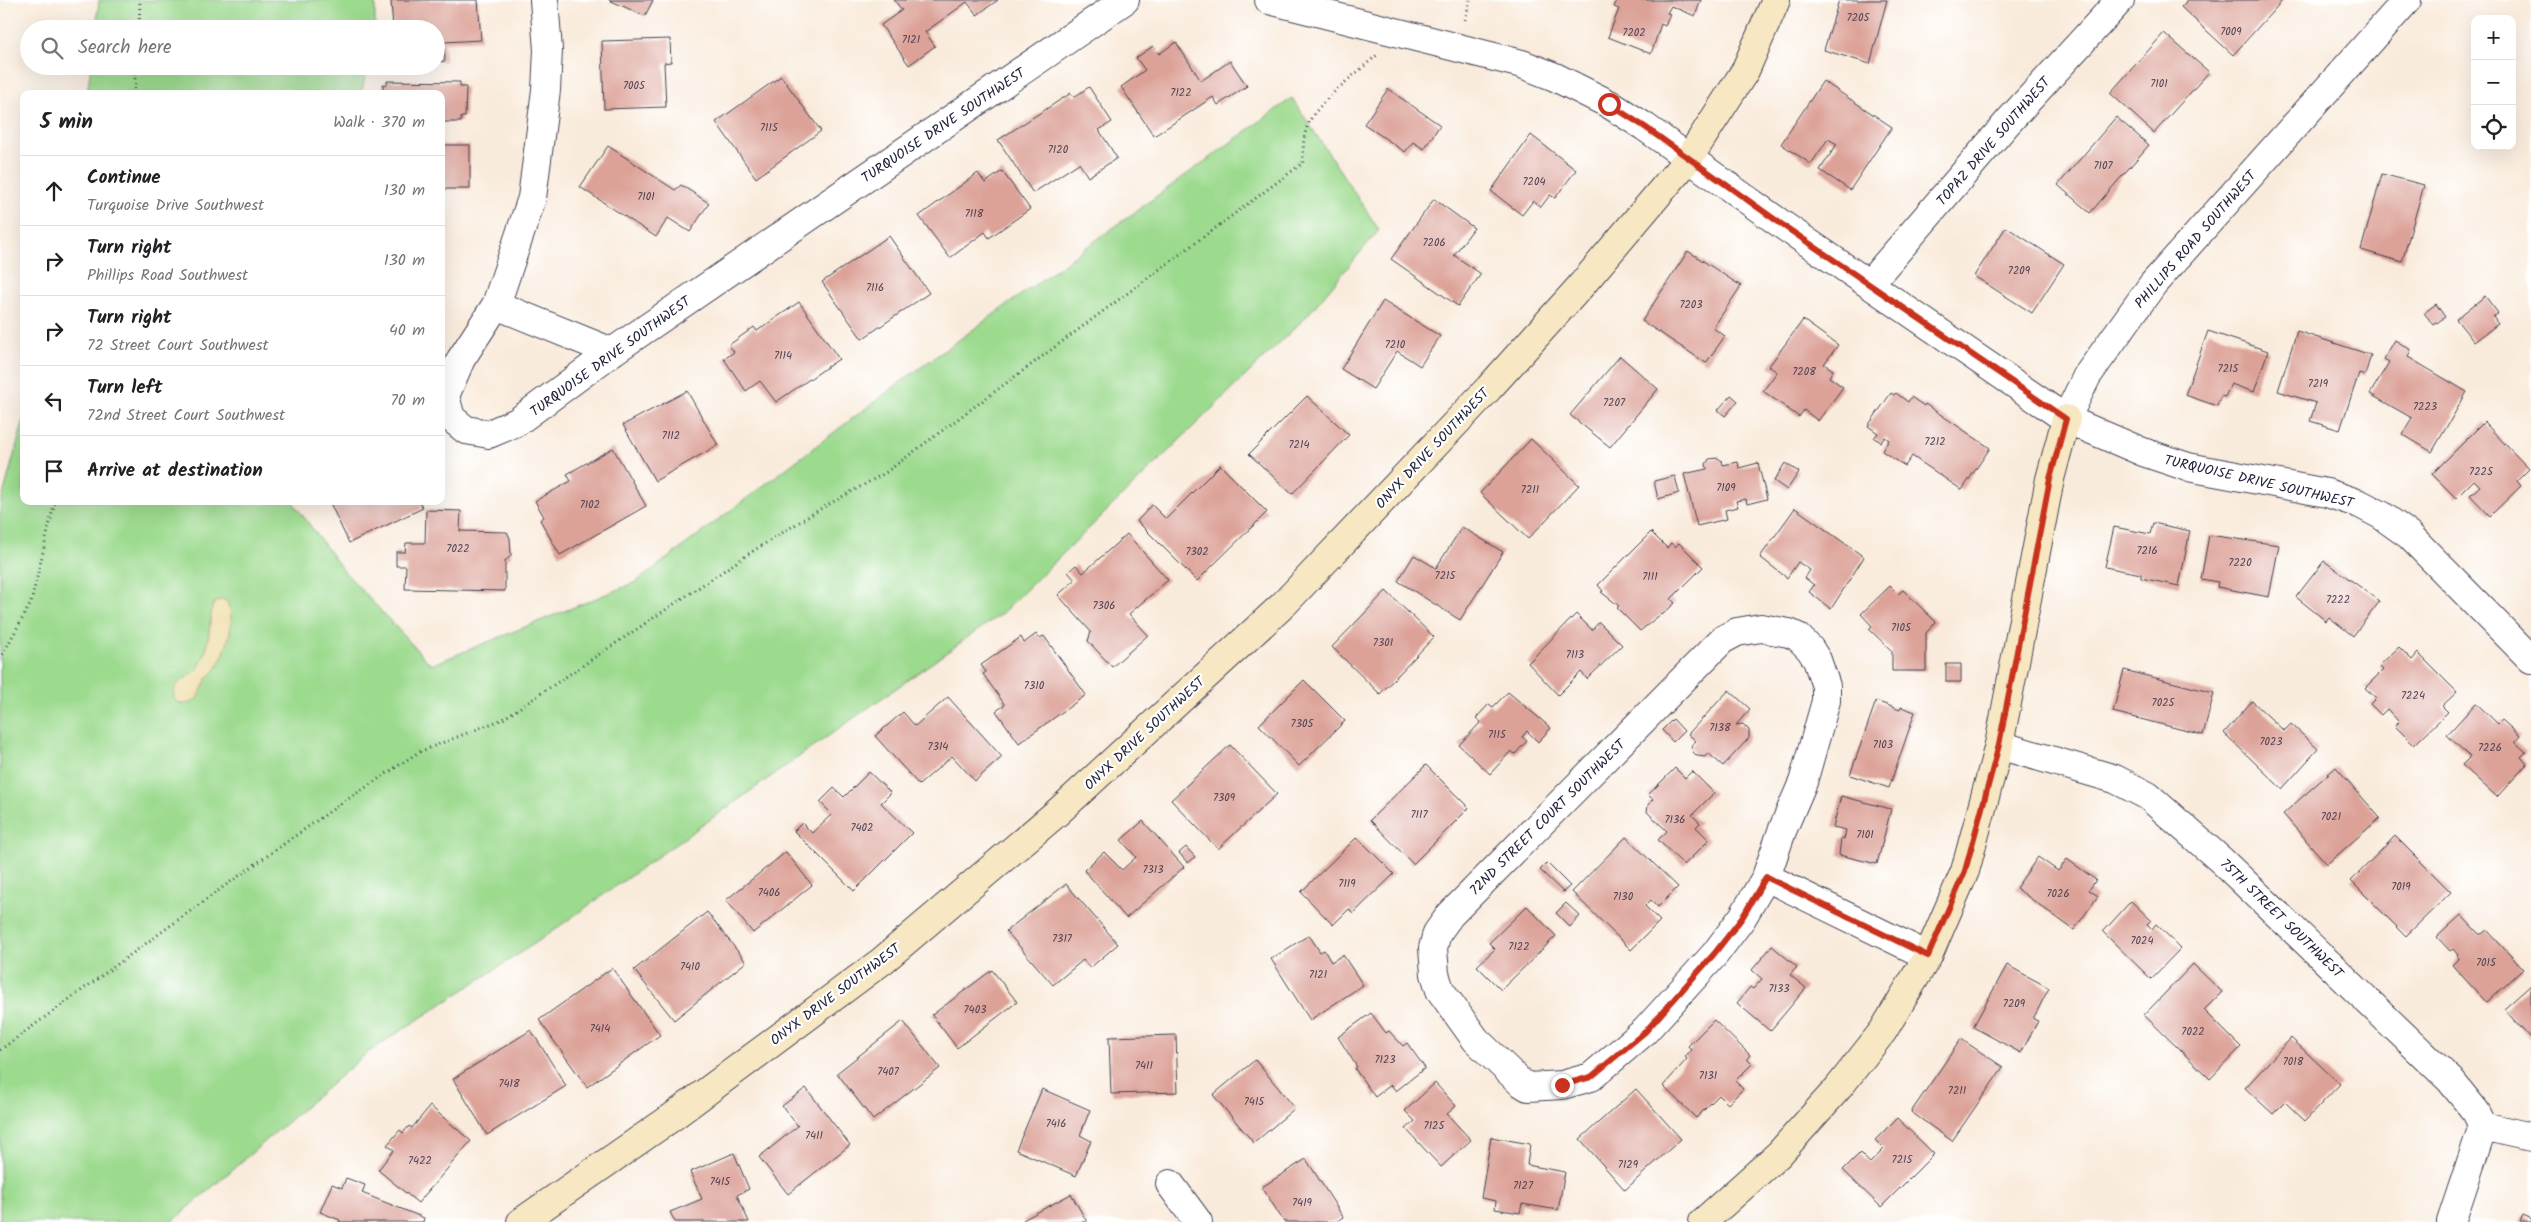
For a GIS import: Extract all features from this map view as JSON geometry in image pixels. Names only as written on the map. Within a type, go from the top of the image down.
[{"type":"street","name":"TURQUOISE DRIVE SOUTHWEST","points":[[544,0],[548,50],[546,90],[532,198],[496,305],[461,358],[445,396],[451,418],[466,430],[489,434],[517,422],[612,352],[1126,0]]},
{"type":"street","name":"TURQUOISE DRIVE SOUTHWEST","points":[[1269,0],[1522,64],[1554,77],[1609,104],[2066,419],[2143,452],[2188,467],[2327,493],[2374,511],[2410,535],[2531,660]]},
{"type":"street","name":"ONYX DRIVE SOUTHWEST","points":[[521,1222],[671,1118],[882,961],[1059,811],[1284,605],[1489,388],[1579,288],[1689,158],[1745,71],[1776,0]]},
{"type":"street","name":"TOPAZ DRIVE SOUTHWEST","points":[[1869,284],[2008,122],[2120,0]]},
{"type":"street","name":"PHILLIPS ROAD SOUTHWEST","points":[[1703,1222],[1779,1154],[1839,1087],[1883,1032],[1928,956],[1965,871],[1999,745],[2050,479],[2066,419],[2087,376],[2153,284],[2407,0]]},
{"type":"street","points":[[496,305],[612,352]]},
{"type":"street","name":"72ND STREET COURT SOUTHWEST","points":[[1761,628],[1789,633],[1810,648],[1817,660],[1826,686],[1826,702],[1803,782],[1782,831],[1766,877],[1742,918],[1714,954],[1645,1032],[1591,1077],[1562,1085],[1528,1087],[1520,1082],[1476,1040],[1440,990],[1435,974],[1433,948],[1437,933],[1450,915],[1722,640],[1737,632],[1761,628]]},
{"type":"street","name":"75TH STREET SOUTHWEST","points":[[1999,745],[2115,779],[2148,796],[2222,861],[2450,1080],[2476,1112],[2483,1126]]},
{"type":"street","points":[[1766,877],[1928,956]]},
{"type":"street","points":[[2451,1222],[2483,1126],[2531,1137]]},
{"type":"street","points":[[1170,1184],[1198,1222]]},
{"type":"path","points":[[139,20],[140,0]]},
{"type":"path","points":[[0,1050],[242,874],[419,752],[502,719],[753,551],[901,462],[1303,163],[1303,143],[1308,123],[1329,98],[1403,34]]},
{"type":"path","points":[[134,90],[135,75]]},
{"type":"path","points":[[0,659],[31,603],[54,505]]},
{"type":"green space","points":[[99,0],[375,0],[375,20],[97,20]]},
{"type":"green space","points":[[90,75],[366,75],[362,90],[88,90]]},
{"type":"green space","points":[[1292,98],[1379,230],[1306,317],[1001,614],[537,942],[367,1053],[172,1222],[0,1222],[0,506],[20,434],[20,505],[295,505],[343,570],[431,665],[636,582],[898,384]]},
{"type":"sand","points":[[220,600],[225,600],[231,615],[227,645],[219,663],[205,682],[196,700],[181,704],[174,699],[174,692],[179,683],[196,670],[204,657],[213,604]]},
{"type":"building","points":[[391,0],[478,0],[481,40],[445,42],[445,20],[392,20]]},
{"type":"building","points":[[609,0],[653,0],[645,16]]},
{"type":"building","points":[[894,0],[998,0],[977,15],[967,2],[925,32],[935,46],[909,65],[881,25],[902,10]]},
{"type":"building","points":[[1617,0],[1701,0],[1695,16],[1671,6],[1667,13],[1670,14],[1665,26],[1661,24],[1651,54],[1608,37],[1619,9],[1614,7]]},
{"type":"building","points":[[1839,0],[1887,0],[1870,64],[1824,50]]},
{"type":"building","points":[[2188,0],[2283,0],[2233,55],[2181,7]]},
{"type":"building","points":[[2164,33],[2209,72],[2154,133],[2110,93]]},
{"type":"building","points":[[670,39],[671,62],[664,63],[666,107],[604,109],[602,41]]},
{"type":"building","points":[[1176,42],[1201,81],[1230,61],[1247,86],[1218,105],[1213,97],[1154,136],[1121,87],[1145,70],[1136,58],[1153,46],[1159,54]]},
{"type":"building","points":[[781,76],[821,131],[756,178],[716,122]]},
{"type":"building","points":[[387,81],[460,82],[460,87],[466,87],[465,117],[461,117],[461,122],[445,122],[445,90],[383,90],[383,84],[387,85]]},
{"type":"building","points":[[1823,81],[1892,127],[1850,190],[1820,170],[1837,144],[1828,139],[1811,164],[1781,144]]},
{"type":"building","points":[[1089,87],[1112,122],[1099,130],[1117,158],[1088,177],[1079,163],[1033,193],[998,140],[1071,93],[1074,97]]},
{"type":"building","points":[[1388,89],[1440,125],[1424,149],[1413,142],[1405,152],[1364,124]]},
{"type":"building","points":[[2116,117],[2149,145],[2090,213],[2058,185]]},
{"type":"building","points":[[1531,135],[1576,170],[1555,198],[1550,195],[1541,207],[1533,201],[1522,215],[1491,191]]},
{"type":"building","points":[[445,145],[470,145],[470,189],[445,189]]},
{"type":"building","points":[[608,146],[675,190],[681,185],[709,203],[690,232],[668,218],[656,237],[580,187]]},
{"type":"building","points":[[1002,171],[1030,209],[989,238],[985,232],[950,258],[919,216],[978,173],[985,183]]},
{"type":"building","points":[[2382,174],[2424,185],[2402,262],[2361,250]]},
{"type":"building","points":[[1434,199],[1474,228],[1454,255],[1481,274],[1458,306],[1391,259]]},
{"type":"building","points":[[2006,227],[2064,264],[2032,313],[1974,276]]},
{"type":"building","points":[[889,236],[929,293],[862,339],[822,282]]},
{"type":"building","points":[[1688,251],[1741,286],[1713,328],[1725,336],[1706,363],[1642,321]]},
{"type":"building","points":[[2485,296],[2498,313],[2493,317],[2498,324],[2474,342],[2456,319]]},
{"type":"building","points":[[1383,301],[1440,336],[1420,366],[1397,351],[1373,389],[1341,369]]},
{"type":"building","points":[[799,302],[839,359],[776,402],[760,381],[746,391],[724,359],[734,352],[729,345],[754,327],[757,331]]},
{"type":"building","points":[[2436,304],[2445,317],[2434,325],[2424,313]]},
{"type":"building","points":[[1803,320],[1838,345],[1824,364],[1833,370],[1829,377],[1843,387],[1818,421],[1804,410],[1799,417],[1763,391],[1777,372],[1769,366]]},
{"type":"building","points":[[2208,331],[2268,351],[2254,392],[2231,384],[2225,397],[2221,396],[2217,406],[2185,395]]},
{"type":"building","points":[[2297,331],[2371,355],[2365,375],[2359,373],[2340,430],[2310,421],[2316,403],[2278,391]]},
{"type":"building","points":[[2395,340],[2411,350],[2408,357],[2467,392],[2432,452],[2402,434],[2412,418],[2370,394],[2389,362],[2384,359]]},
{"type":"building","points":[[1620,356],[1658,389],[1610,447],[1570,415]]},
{"type":"building","points":[[687,391],[718,445],[655,481],[623,425]]},
{"type":"building","points":[[1891,393],[1894,395],[1896,393],[1908,402],[1911,397],[1924,406],[1925,404],[1990,448],[1962,490],[1912,456],[1905,466],[1882,451],[1889,440],[1885,437],[1881,442],[1874,438],[1878,433],[1868,426]]},
{"type":"building","points":[[1731,395],[1738,401],[1725,416],[1718,410]]},
{"type":"building","points":[[1307,396],[1349,435],[1292,494],[1249,454]]},
{"type":"building","points":[[2484,422],[2529,469],[2517,481],[2521,486],[2490,516],[2470,495],[2480,486],[2474,480],[2456,498],[2432,474]]},
{"type":"building","points":[[1531,439],[1579,485],[1528,539],[1480,493]]},
{"type":"building","points":[[613,448],[646,506],[560,555],[540,520],[544,517],[535,501],[571,481],[567,474]]},
{"type":"building","points":[[1718,458],[1722,461],[1723,465],[1738,462],[1739,468],[1758,463],[1767,499],[1747,504],[1746,499],[1736,501],[1738,507],[1725,510],[1727,519],[1697,526],[1684,474],[1707,469],[1706,464],[1709,459]]},
{"type":"building","points":[[1785,463],[1799,472],[1787,490],[1774,481]]},
{"type":"building","points":[[1220,465],[1267,512],[1197,581],[1137,521],[1152,505],[1166,519]]},
{"type":"building","points":[[1675,476],[1679,493],[1658,499],[1654,481]]},
{"type":"building","points":[[331,505],[421,505],[423,508],[349,543]]},
{"type":"building","points":[[1795,508],[1864,557],[1831,609],[1809,592],[1814,585],[1805,578],[1810,570],[1798,562],[1787,578],[1760,557]]},
{"type":"building","points":[[426,510],[461,511],[460,531],[507,532],[510,538],[511,556],[505,561],[505,591],[405,589],[406,566],[396,566],[396,552],[405,552],[406,543],[425,543]]},
{"type":"building","points":[[2153,523],[2190,531],[2179,586],[2141,578],[2141,574],[2105,567],[2114,527],[2150,534]]},
{"type":"building","points":[[1462,527],[1503,552],[1460,620],[1398,581],[1414,555],[1436,568]]},
{"type":"building","points":[[1651,532],[1667,548],[1671,543],[1675,547],[1679,543],[1703,567],[1671,599],[1675,603],[1640,631],[1617,608],[1619,606],[1601,592],[1603,591],[1598,585]]},
{"type":"building","points":[[1127,534],[1168,580],[1129,614],[1148,635],[1112,667],[1088,641],[1091,632],[1058,595],[1075,580],[1068,572],[1076,565],[1083,573]]},
{"type":"building","points":[[2209,535],[2279,545],[2269,597],[2217,587],[2218,582],[2201,579]]},
{"type":"building","points":[[2324,561],[2380,601],[2353,636],[2329,617],[2326,621],[2296,597]]},
{"type":"building","points":[[1890,586],[1898,594],[1903,590],[1936,622],[1926,633],[1926,671],[1892,671],[1892,651],[1869,629],[1872,626],[1861,614]]},
{"type":"building","points":[[1386,591],[1434,637],[1380,694],[1332,647]]},
{"type":"building","points":[[1576,614],[1592,630],[1599,622],[1622,645],[1587,679],[1581,672],[1558,695],[1528,663]]},
{"type":"building","points":[[1036,634],[1039,638],[1044,636],[1086,695],[1019,743],[996,711],[1005,705],[983,674],[986,672],[981,665],[1021,637],[1024,643]]},
{"type":"building","points":[[2399,647],[2412,660],[2418,653],[2457,692],[2442,706],[2448,712],[2414,745],[2395,726],[2399,722],[2387,709],[2381,715],[2370,704],[2376,698],[2365,688],[2383,670],[2379,666]]},
{"type":"building","points":[[1946,664],[1961,664],[1961,682],[1946,682]]},
{"type":"building","points":[[2124,670],[2214,693],[2203,735],[2113,712]]},
{"type":"building","points":[[1304,680],[1345,721],[1299,766],[1259,725]]},
{"type":"building","points":[[1729,690],[1750,709],[1736,725],[1743,724],[1749,730],[1749,738],[1723,766],[1708,753],[1705,757],[1697,756],[1693,752],[1691,745],[1696,741],[1688,734]]},
{"type":"building","points":[[1508,692],[1551,728],[1538,742],[1527,731],[1522,737],[1527,741],[1515,754],[1511,751],[1490,774],[1459,745],[1481,722],[1476,718],[1489,704],[1493,707]]},
{"type":"building","points":[[948,697],[1002,757],[975,781],[952,756],[919,785],[875,736],[903,712],[915,726]]},
{"type":"building","points":[[1876,701],[1900,710],[1901,707],[1915,712],[1889,788],[1850,775]]},
{"type":"building","points":[[2252,701],[2284,731],[2291,724],[2318,749],[2282,789],[2224,733]]},
{"type":"building","points":[[2476,703],[2498,724],[2502,720],[2520,736],[2515,742],[2526,752],[2521,757],[2527,764],[2497,797],[2462,765],[2470,757],[2447,735]]},
{"type":"building","points":[[1673,719],[1684,731],[1673,742],[1662,730]]},
{"type":"building","points":[[1230,745],[1277,794],[1218,849],[1171,800]]},
{"type":"building","points":[[1426,765],[1469,808],[1413,864],[1370,820]]},
{"type":"building","points":[[2336,767],[2380,818],[2327,864],[2283,814]]},
{"type":"building","points":[[1675,768],[1685,778],[1692,771],[1714,793],[1692,815],[1700,823],[1696,827],[1709,840],[1684,865],[1658,840],[1667,831],[1647,812],[1648,805],[1653,799],[1648,795]]},
{"type":"building","points":[[869,772],[891,793],[881,803],[912,833],[854,891],[794,831],[802,823],[812,833],[832,814],[820,802],[834,788],[844,797]]},
{"type":"building","points":[[1841,796],[1891,809],[1877,864],[1839,855],[1841,838],[1844,839],[1846,830],[1833,827]]},
{"type":"building","points":[[1143,821],[1184,867],[1126,918],[1084,870],[1104,852],[1122,870],[1136,857],[1121,840]]},
{"type":"building","points":[[2395,836],[2451,892],[2406,936],[2351,881]]},
{"type":"building","points":[[1357,837],[1394,874],[1353,914],[1349,909],[1333,925],[1301,892]]},
{"type":"building","points":[[1626,837],[1678,887],[1658,907],[1651,900],[1645,906],[1660,921],[1631,950],[1572,892]]},
{"type":"building","points":[[1186,847],[1195,857],[1188,863],[1179,853]]},
{"type":"building","points":[[786,852],[812,885],[753,933],[726,900]]},
{"type":"building","points":[[2038,857],[2058,871],[2067,859],[2096,880],[2089,890],[2098,896],[2074,930],[2016,888]]},
{"type":"building","points":[[1547,863],[1570,886],[1563,892],[1540,870]]},
{"type":"building","points":[[1066,884],[1118,944],[1090,968],[1083,960],[1053,985],[1006,931]]},
{"type":"building","points":[[2131,901],[2151,920],[2147,924],[2152,929],[2156,924],[2181,948],[2151,979],[2103,932]]},
{"type":"building","points":[[1566,903],[1580,916],[1570,927],[1556,913]]},
{"type":"building","points":[[1527,906],[1556,936],[1501,990],[1477,966],[1495,949],[1489,943]]},
{"type":"building","points":[[707,912],[746,962],[674,1020],[634,970]]},
{"type":"building","points":[[2461,915],[2479,934],[2487,930],[2523,969],[2487,1003],[2452,965],[2458,959],[2458,955],[2453,949],[2450,951],[2437,937]]},
{"type":"building","points":[[1309,935],[1320,952],[1324,950],[1331,962],[1343,955],[1363,985],[1310,1020],[1271,959]]},
{"type":"building","points":[[1772,946],[1797,967],[1790,975],[1806,988],[1770,1031],[1737,1003],[1750,987],[1753,989],[1762,979],[1752,970]]},
{"type":"building","points":[[2193,964],[2222,992],[2204,1010],[2241,1047],[2210,1079],[2144,1015]]},
{"type":"building","points":[[2007,965],[2049,988],[2033,1019],[2038,1021],[2021,1053],[1973,1027]]},
{"type":"building","points":[[612,968],[660,1035],[587,1087],[539,1020]]},
{"type":"building","points":[[992,970],[1017,1002],[957,1048],[932,1015]]},
{"type":"building","points":[[2531,985],[2531,1039],[2504,1009]]},
{"type":"building","points":[[1371,1013],[1386,1033],[1389,1031],[1403,1046],[1407,1043],[1425,1068],[1396,1091],[1391,1085],[1375,1097],[1355,1069],[1357,1067],[1338,1037]]},
{"type":"building","points":[[1714,1020],[1750,1055],[1747,1059],[1752,1064],[1735,1081],[1743,1089],[1728,1104],[1719,1095],[1696,1118],[1663,1086],[1687,1059],[1685,1057],[1691,1050],[1688,1046]]},
{"type":"building","points":[[903,1021],[940,1068],[873,1120],[837,1073]]},
{"type":"building","points":[[531,1030],[566,1086],[487,1135],[453,1079]]},
{"type":"building","points":[[1176,1035],[1178,1092],[1111,1094],[1109,1037]]},
{"type":"building","points":[[2291,1038],[2340,1084],[2305,1121],[2285,1102],[2273,1114],[2245,1088]]},
{"type":"building","points":[[1961,1039],[2003,1067],[1952,1141],[1911,1112]]},
{"type":"building","points":[[1255,1060],[1295,1108],[1254,1143],[1213,1095]]},
{"type":"building","points":[[1435,1083],[1456,1106],[1447,1114],[1471,1140],[1441,1167],[1406,1129],[1415,1121],[1405,1111]]},
{"type":"building","points":[[806,1088],[850,1145],[788,1194],[759,1157],[798,1126],[782,1106]]},
{"type":"building","points":[[1042,1089],[1090,1110],[1080,1135],[1091,1141],[1076,1176],[1016,1150]]},
{"type":"building","points":[[1636,1089],[1681,1139],[1625,1190],[1580,1139]]},
{"type":"building","points":[[430,1106],[471,1141],[418,1203],[378,1170],[394,1150],[387,1145],[400,1130],[403,1133],[409,1126],[412,1128]]},
{"type":"building","points":[[1897,1118],[1934,1154],[1881,1207],[1843,1170],[1860,1153],[1870,1163],[1884,1149],[1875,1140]]},
{"type":"building","points":[[1491,1137],[1530,1144],[1527,1165],[1565,1172],[1558,1210],[1522,1204],[1520,1213],[1495,1209],[1496,1201],[1481,1198]]},
{"type":"building","points":[[734,1153],[749,1189],[737,1195],[749,1222],[675,1222],[670,1212],[702,1199],[690,1172]]},
{"type":"building","points":[[1306,1159],[1343,1217],[1336,1222],[1284,1222],[1262,1187]]},
{"type":"building","points":[[346,1178],[365,1185],[362,1193],[424,1218],[423,1222],[339,1222],[340,1220],[320,1212],[332,1184],[342,1188]]},
{"type":"building","points":[[1071,1194],[1087,1222],[1024,1222],[1023,1220]]},
{"type":"building","points":[[2522,1215],[2531,1219],[2531,1222],[2519,1222]]},
{"type":"route","points":[[1562,1085],[1591,1077],[1645,1032],[1714,954],[1742,918],[1766,877],[1928,956],[1965,871],[1999,745],[2006,699],[2050,479],[2066,419],[1609,104]]}]
